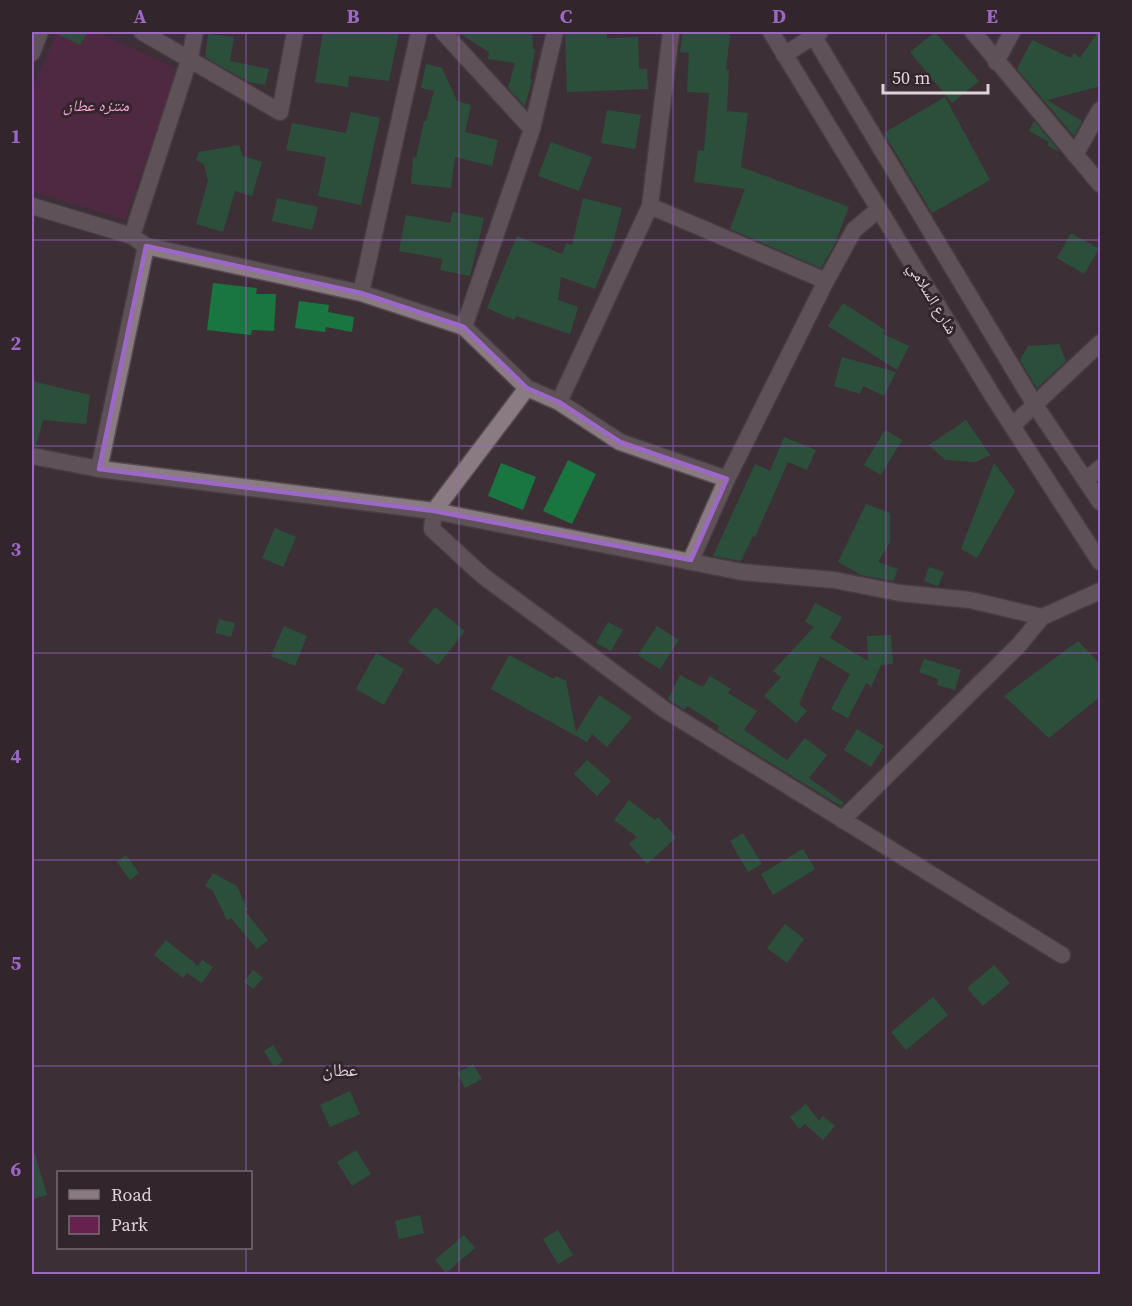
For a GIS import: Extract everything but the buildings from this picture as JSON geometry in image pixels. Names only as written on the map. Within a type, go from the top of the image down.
[{"type":"street","points":[[32,53],[40,32]]},
{"type":"street","points":[[142,32],[190,57],[280,112],[295,32]]},
{"type":"street","points":[[132,236],[190,57],[195,32]]},
{"type":"street","points":[[361,293],[419,32]]},
{"type":"street","points":[[443,32],[532,129]]},
{"type":"street","points":[[464,327],[532,129],[555,32]]},
{"type":"street","points":[[559,402],[650,206],[671,32]]},
{"type":"street","name":"شارع السلامي","points":[[771,32],[1012,426],[1101,562]]},
{"type":"street","points":[[973,32],[1101,184]]},
{"type":"street","points":[[996,62],[1012,32]]},
{"type":"street","points":[[784,55],[815,33]]},
{"type":"street","name":"شارع السلامي","points":[[815,33],[1035,405],[1101,502]]},
{"type":"street","points":[[1075,155],[1101,110]]},
{"type":"street","points":[[32,206],[132,236],[146,246],[361,293],[464,327],[527,388],[559,402],[620,442],[727,479]]},
{"type":"street","points":[[650,206],[826,280]]},
{"type":"street","points":[[691,560],[727,479],[826,280],[854,230],[879,209]]},
{"type":"street","points":[[99,469],[146,246]]},
{"type":"street","points":[[1012,426],[1101,343]]},
{"type":"street","points":[[527,388],[434,511],[432,529],[483,576],[664,710],[1062,955]]},
{"type":"street","points":[[32,456],[99,469],[434,511],[691,560],[742,572],[834,580],[900,593],[970,600],[1042,617]]},
{"type":"street","points":[[1086,480],[1101,468]]},
{"type":"street","points":[[842,820],[1019,645],[1042,617],[1101,591]]},
{"type":"highlighted area","points":[[146,246],[361,293],[464,327],[527,388],[559,402],[620,442],[727,479],[691,560],[434,511],[99,469]]},
{"type":"green space","name":"منتزه عطان","points":[[57,32],[96,32],[178,69],[125,220],[32,191],[32,89]]},
{"type":"district","name":"عطان","points":[[340,1069]]}]
